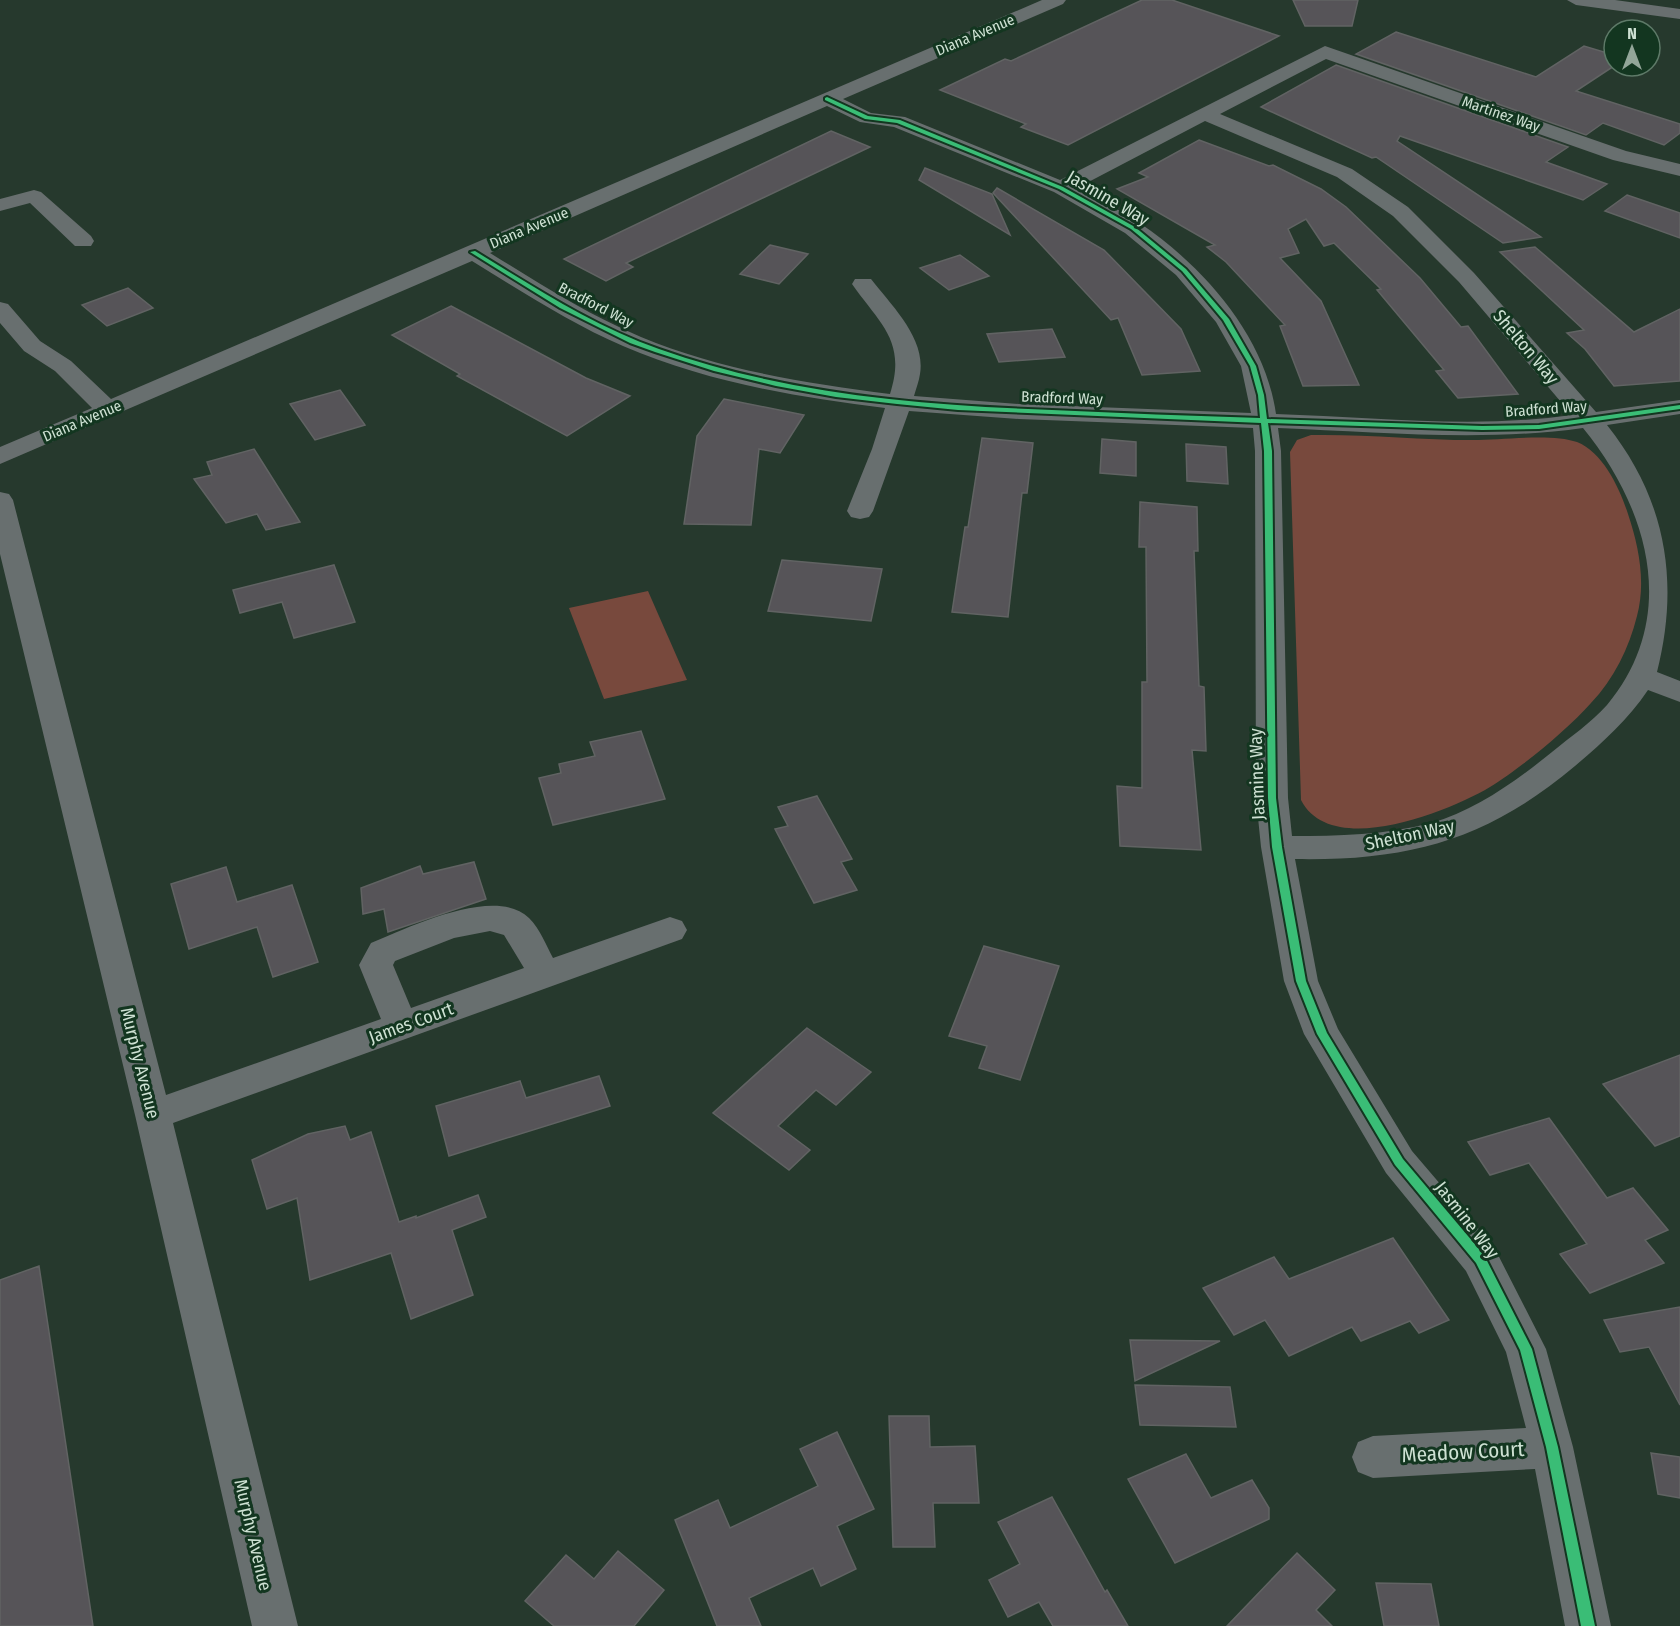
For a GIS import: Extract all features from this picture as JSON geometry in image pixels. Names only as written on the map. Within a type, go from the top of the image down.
[{"type":"street","name":"Diana Avenue","points":[[0,456],[1057,0]]},
{"type":"street","points":[[1576,0],[1618,9],[1680,14]]},
{"type":"street","name":"Martinez Way","points":[[1205,114],[1325,52],[1620,156],[1680,170]]},
{"type":"street","name":"Jasmine Way","points":[[852,88],[884,106],[1061,188],[1133,228],[1184,270],[1226,319],[1253,366],[1265,420],[1268,451],[1272,798],[1277,847],[1301,981],[1323,1034],[1399,1162],[1480,1259],[1526,1349],[1552,1447],[1588,1626]]},
{"type":"street","name":"Jasmine Way","points":[[827,99],[867,118],[884,106]]},
{"type":"street","points":[[1061,188],[1205,114]]},
{"type":"street","name":"Shelton Way","points":[[1205,114],[1349,176],[1405,216],[1471,282],[1622,463],[1656,526],[1665,582],[1663,612],[1641,677],[1617,711],[1580,746],[1544,775],[1482,816],[1447,830],[1395,841],[1320,849],[1277,847]]},
{"type":"street","points":[[0,205],[34,196],[83,242]]},
{"type":"street","name":"Bradford Way","points":[[473,252],[567,309],[655,350],[737,376],[811,392],[901,404],[1482,428],[1539,427],[1680,407]]},
{"type":"street","points":[[860,511],[901,404],[909,372],[905,345],[894,323],[863,284]]},
{"type":"street","points":[[0,309],[32,346],[63,366],[108,410]]},
{"type":"street","name":"Murphy Avenue","points":[[0,500],[153,1115],[275,1626]]},
{"type":"street","points":[[1641,677],[1680,692]]},
{"type":"street","points":[[401,1026],[376,965],[382,952],[461,923],[496,917],[515,925],[544,975]]},
{"type":"street","name":"James Court","points":[[153,1115],[670,930]]},
{"type":"street","name":"Meadow Court","points":[[1373,1457],[1552,1447]]},
{"type":"shaded area","points":[[1311,435],[1473,440],[1541,437],[1567,439],[1577,442],[1595,454],[1609,472],[1628,514],[1640,565],[1640,603],[1634,628],[1614,673],[1599,694],[1569,725],[1515,770],[1471,797],[1420,818],[1391,825],[1363,828],[1337,826],[1316,817],[1301,800],[1290,452],[1297,440]]},
{"type":"shaded area","points":[[648,591],[687,680],[604,699],[569,608]]},
{"type":"building","points":[[1142,0],[1172,0],[1279,36],[1068,145],[1021,127],[1026,124],[940,90],[1005,59],[1011,61]]},
{"type":"building","points":[[1293,0],[1358,0],[1352,26],[1305,26]]},
{"type":"building","points":[[1396,32],[1536,77],[1584,46],[1602,51],[1602,74],[1576,91],[1680,124],[1680,133],[1664,145],[1603,123],[1586,135],[1356,54]]},
{"type":"building","points":[[1336,65],[1568,147],[1546,162],[1607,184],[1583,200],[1400,136],[1397,141],[1541,237],[1503,243],[1376,157],[1372,158],[1261,107]]},
{"type":"building","points":[[831,131],[870,147],[626,263],[633,267],[606,281],[564,259]]},
{"type":"building","points":[[1199,140],[1269,166],[1273,165],[1321,189],[1346,207],[1420,278],[1461,327],[1468,326],[1518,394],[1458,398],[1436,371],[1444,370],[1377,290],[1381,289],[1334,243],[1324,246],[1306,219],[1288,229],[1299,253],[1280,258],[1321,301],[1359,385],[1303,386],[1280,326],[1285,325],[1226,262],[1207,247],[1215,245],[1117,189],[1148,177],[1139,173]]},
{"type":"building","points":[[925,168],[992,194],[1010,235],[919,180]]},
{"type":"building","points":[[997,188],[1104,250],[1181,329],[1200,371],[1142,375],[1118,318],[1111,320],[993,193]]},
{"type":"building","points":[[1627,195],[1680,213],[1680,238],[1605,211]]},
{"type":"building","points":[[770,245],[808,254],[779,284],[740,274]]},
{"type":"building","points":[[1535,247],[1634,332],[1680,309],[1680,381],[1614,386],[1585,349],[1567,333],[1584,330],[1500,252]]},
{"type":"building","points":[[960,255],[989,276],[949,290],[920,268]]},
{"type":"building","points":[[128,288],[153,308],[107,326],[82,305]]},
{"type":"building","points":[[451,306],[586,378],[630,396],[567,436],[457,376],[460,374],[392,335]]},
{"type":"building","points":[[1052,329],[1065,357],[999,362],[987,334]]},
{"type":"building","points":[[340,390],[365,425],[315,440],[290,404]]},
{"type":"building","points":[[724,399],[804,415],[780,453],[759,449],[751,525],[684,524],[697,436]]},
{"type":"building","points":[[982,438],[1033,443],[1027,493],[1022,493],[1008,617],[952,612]]},
{"type":"building","points":[[1102,439],[1136,442],[1136,476],[1100,473]]},
{"type":"building","points":[[1186,444],[1226,447],[1228,484],[1187,481]]},
{"type":"building","points":[[254,449],[300,522],[266,530],[257,514],[226,523],[194,479],[212,475],[207,462]]},
{"type":"building","points":[[1140,502],[1197,507],[1198,551],[1194,551],[1199,686],[1204,687],[1206,751],[1192,750],[1201,850],[1120,846],[1117,786],[1142,788],[1142,682],[1147,682],[1146,547],[1139,547]]},
{"type":"building","points":[[782,560],[882,569],[871,621],[768,611]]},
{"type":"building","points":[[334,565],[355,622],[294,638],[282,602],[240,613],[233,590]]},
{"type":"building","points":[[641,731],[665,799],[553,825],[539,778],[561,773],[559,764],[595,756],[590,742]]},
{"type":"building","points":[[817,796],[852,859],[841,862],[857,890],[814,903],[775,829],[788,826],[778,807]]},
{"type":"building","points":[[474,862],[486,899],[388,932],[384,909],[363,914],[361,888],[420,866],[423,874]]},
{"type":"building","points":[[226,867],[237,902],[292,885],[318,962],[273,977],[257,927],[189,949],[171,884]]},
{"type":"building","points":[[984,946],[1059,966],[1020,1080],[979,1068],[987,1046],[949,1036]]},
{"type":"building","points":[[807,1028],[871,1072],[836,1105],[816,1090],[778,1126],[810,1150],[789,1170],[713,1113]]},
{"type":"building","points":[[1680,1055],[1680,1136],[1655,1146],[1603,1084]]},
{"type":"building","points":[[599,1076],[610,1106],[449,1156],[436,1106],[520,1081],[526,1098]]},
{"type":"building","points":[[1549,1118],[1607,1198],[1633,1188],[1668,1230],[1645,1240],[1664,1263],[1590,1293],[1560,1254],[1587,1244],[1529,1163],[1490,1175],[1468,1142]]},
{"type":"building","points":[[345,1126],[350,1140],[371,1132],[399,1222],[478,1195],[486,1217],[452,1230],[473,1295],[411,1319],[391,1253],[310,1280],[297,1198],[267,1209],[252,1160],[308,1134]]},
{"type":"building","points":[[1393,1238],[1449,1320],[1419,1333],[1410,1321],[1361,1341],[1352,1327],[1289,1356],[1265,1320],[1234,1335],[1203,1288],[1274,1257],[1289,1279]]},
{"type":"building","points":[[39,1266],[93,1626],[0,1626],[0,1280]]},
{"type":"building","points":[[1680,1307],[1680,1405],[1649,1347],[1620,1352],[1604,1320]]},
{"type":"building","points":[[1130,1340],[1220,1341],[1135,1381]]},
{"type":"building","points":[[1135,1385],[1230,1387],[1236,1427],[1140,1425]]},
{"type":"building","points":[[889,1416],[929,1416],[930,1447],[975,1446],[979,1503],[933,1503],[935,1547],[893,1547]]},
{"type":"building","points":[[837,1432],[874,1509],[837,1526],[856,1569],[821,1586],[813,1568],[749,1598],[761,1626],[717,1626],[675,1520],[718,1500],[730,1528],[818,1486],[800,1449]]},
{"type":"building","points":[[1651,1453],[1680,1457],[1680,1498],[1658,1494]]},
{"type":"building","points":[[1186,1454],[1211,1498],[1252,1480],[1269,1508],[1269,1519],[1175,1563],[1128,1479]]},
{"type":"building","points":[[1052,1497],[1105,1592],[1107,1590],[1128,1626],[1053,1626],[1039,1602],[1008,1617],[989,1580],[1020,1564],[998,1522]]},
{"type":"building","points":[[618,1551],[664,1590],[634,1626],[554,1626],[525,1601],[566,1555],[594,1579]]},
{"type":"building","points":[[1297,1553],[1335,1590],[1316,1610],[1332,1626],[1227,1626]]},
{"type":"building","points":[[1376,1583],[1431,1584],[1439,1626],[1384,1626]]},
{"type":"cycle path","points":[[827,99],[867,118],[898,121],[1061,188],[1133,228],[1184,270],[1226,319],[1253,366],[1261,395],[1268,451],[1272,798],[1277,847],[1301,981],[1322,1034],[1399,1162],[1480,1259],[1526,1349],[1552,1447],[1588,1626]]},
{"type":"cycle path","points":[[473,252],[586,319],[633,342],[716,370],[836,395],[958,408],[1482,428],[1539,427],[1680,407]]}]
